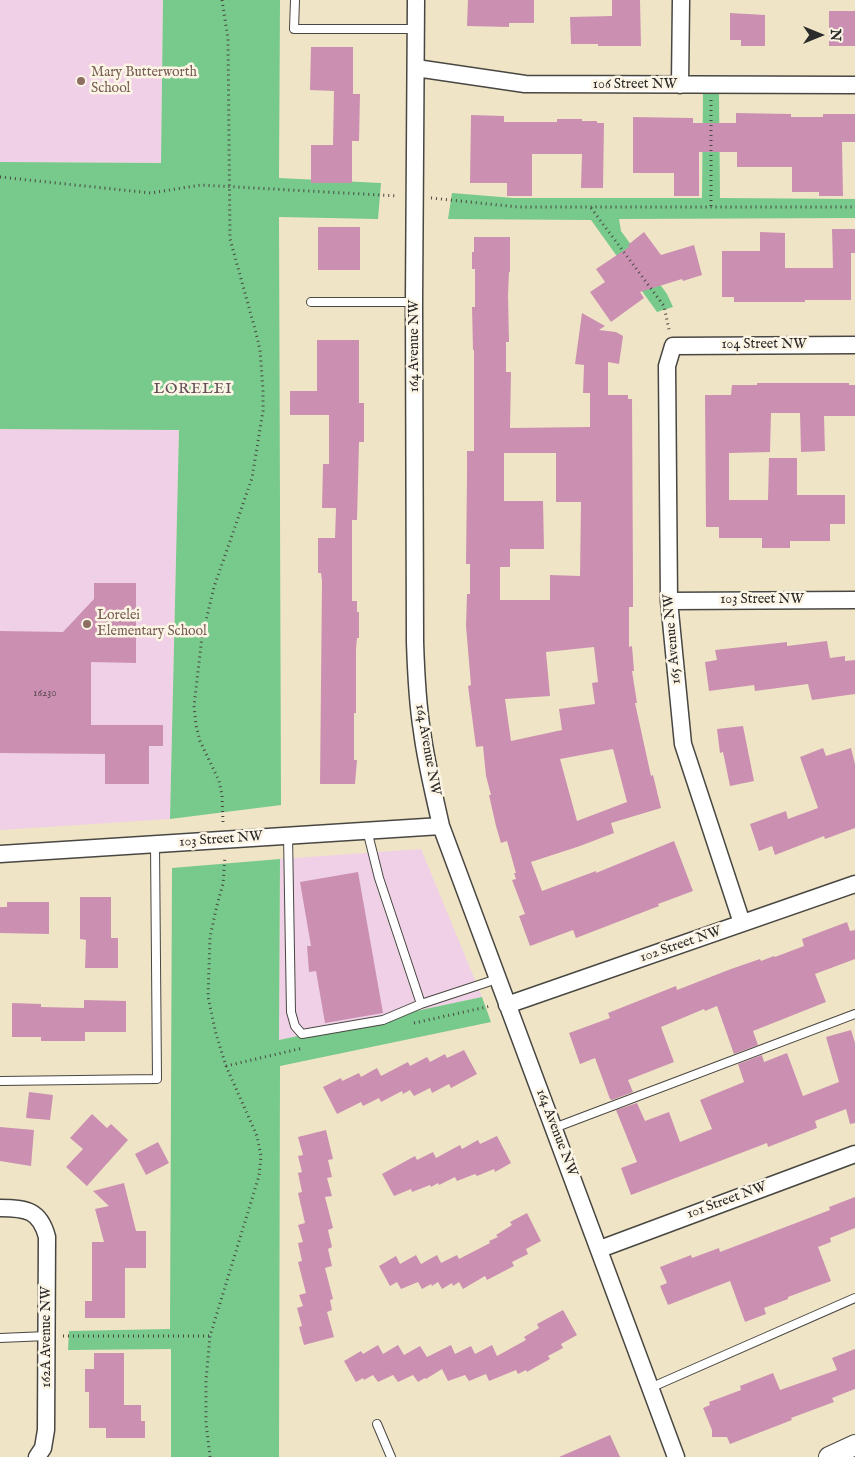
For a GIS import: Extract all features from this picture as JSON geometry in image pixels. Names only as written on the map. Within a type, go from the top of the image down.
[{"type":"street","name":"164 Avenue NW","points":[[416,0],[414,302],[417,686],[428,769],[441,826],[676,1457]]},
{"type":"street","points":[[680,85],[681,0]]},
{"type":"street","name":"106 Street NW","points":[[416,68],[525,84],[855,84]]},
{"type":"street","name":"104 Street NW","points":[[673,346],[855,345]]},
{"type":"street","name":"165 Avenue NW","points":[[673,346],[667,366],[669,601],[683,744],[742,923]]},
{"type":"street","name":"103 Street NW","points":[[669,601],[855,600]]},
{"type":"street","name":"103 Street NW","points":[[0,854],[441,826]]},
{"type":"street","name":"102 Street NW","points":[[507,1005],[855,884]]},
{"type":"street","name":"101 Street NW","points":[[600,1249],[855,1154]]},
{"type":"street","name":"162A Avenue NW","points":[[0,1208],[26,1210],[39,1217],[47,1238],[46,1430],[43,1448],[37,1457]]},
{"type":"street","points":[[828,1457],[855,1445]]},
{"type":"lane","points":[[295,0],[294,29],[416,29]]},
{"type":"lane","points":[[311,302],[414,302]]},
{"type":"lane","points":[[368,830],[379,878],[421,1004]]},
{"type":"lane","points":[[288,836],[291,1012],[295,1026],[302,1034],[383,1020],[421,1004],[498,979]]},
{"type":"lane","points":[[0,1081],[157,1079],[155,844]]},
{"type":"lane","points":[[554,1128],[855,1014]]},
{"type":"lane","points":[[650,1388],[855,1298]]},
{"type":"lane","points":[[0,1338],[47,1336]]},
{"type":"lane","points":[[377,1424],[391,1457]]},
{"type":"path","points":[[210,1457],[206,1423],[206,1380],[210,1336],[257,1185],[260,1156],[257,1136],[251,1120],[226,1066],[216,1034],[208,997],[210,937],[226,864],[220,781],[200,741],[194,706],[202,637],[214,587],[252,478],[262,411],[260,350],[230,239],[228,40],[222,0]]},
{"type":"path","points":[[711,85],[711,208]]},
{"type":"path","points":[[591,208],[664,306],[673,346]]},
{"type":"path","points":[[47,1336],[210,1336]]},
{"type":"shaded area","name":"Mary Butterworth School","points":[[0,0],[163,0],[161,163],[0,162]]},
{"type":"shaded area","name":"Lorelei Elementary School","points":[[0,429],[179,430],[170,819],[0,830]]},
{"type":"shaded area","points":[[421,849],[482,997],[279,1040],[280,859]]},
{"type":"green space","points":[[163,0],[280,0],[279,178],[381,183],[378,219],[279,217],[281,805],[170,819],[179,430],[0,429],[0,162],[161,163]]},
{"type":"green space","points":[[703,93],[719,93],[720,198],[855,199],[855,218],[619,219],[621,231],[667,294],[673,307],[657,312],[591,220],[448,219],[452,193],[513,198],[702,198]]},
{"type":"green space","points":[[280,859],[279,1040],[482,997],[491,1022],[280,1066],[279,1457],[171,1457],[171,1349],[68,1350],[69,1331],[170,1329],[172,868]]},
{"type":"building","points":[[468,0],[534,0],[534,23],[509,23],[509,27],[467,26]]},
{"type":"building","points":[[612,0],[640,0],[641,46],[571,44],[570,17],[612,16]]},
{"type":"building","points":[[829,11],[855,11],[855,46],[829,46]]},
{"type":"building","points":[[730,13],[765,15],[765,46],[741,46],[741,40],[730,40]]},
{"type":"building","points":[[311,47],[353,47],[353,94],[360,94],[359,141],[352,141],[352,183],[311,183],[311,145],[333,145],[334,91],[310,90]]},
{"type":"building","points":[[736,113],[791,114],[791,117],[855,114],[855,142],[842,142],[843,196],[819,196],[819,192],[792,192],[792,167],[737,167],[737,152],[699,152],[699,196],[674,196],[674,173],[633,173],[633,117],[693,118],[693,123],[736,123]]},
{"type":"building","points":[[471,115],[504,116],[504,122],[557,122],[557,119],[582,119],[582,121],[604,123],[603,188],[581,188],[582,154],[532,154],[532,196],[507,196],[507,183],[470,183]]},
{"type":"building","points":[[318,227],[360,227],[360,270],[318,270]]},
{"type":"building","points":[[832,229],[855,229],[855,253],[851,253],[851,300],[734,302],[734,297],[722,297],[722,251],[760,251],[760,232],[785,233],[785,268],[833,268]]},
{"type":"building","points":[[644,232],[661,255],[694,245],[702,275],[640,292],[644,298],[611,322],[590,292],[605,282],[596,269],[629,247],[628,245]]},
{"type":"building","points":[[474,237],[510,237],[509,342],[506,342],[506,372],[511,372],[510,428],[590,427],[590,393],[583,393],[584,365],[575,364],[582,313],[605,326],[599,330],[616,332],[623,336],[619,364],[608,362],[608,395],[628,395],[628,399],[632,399],[633,607],[629,607],[629,647],[632,646],[634,671],[632,671],[637,703],[635,703],[651,776],[653,775],[661,808],[611,823],[614,833],[531,862],[542,891],[596,871],[596,873],[674,841],[693,891],[576,938],[573,930],[530,946],[519,916],[525,914],[512,880],[516,879],[514,873],[516,873],[507,841],[501,843],[496,826],[489,795],[491,795],[486,776],[483,746],[476,747],[468,686],[471,685],[466,626],[467,594],[470,594],[470,564],[466,564],[467,451],[474,451],[472,307],[475,307],[475,269],[472,269],[472,252],[474,252]],"holes":[[[504,453],[556,453],[556,502],[581,502],[580,576],[550,575],[550,600],[500,600],[500,567],[510,567],[510,549],[544,549],[543,501],[504,501]],[[594,647],[598,682],[592,683],[595,704],[559,709],[562,730],[511,741],[505,699],[550,696],[546,652]],[[613,749],[627,802],[577,821],[560,759]]]},
{"type":"building","points":[[317,340],[359,340],[359,403],[364,403],[364,442],[359,442],[357,520],[352,520],[352,601],[357,601],[357,612],[359,612],[359,638],[357,638],[356,649],[356,713],[354,713],[354,760],[357,760],[355,784],[320,784],[322,581],[321,573],[318,573],[318,538],[335,538],[336,508],[322,508],[323,464],[329,464],[329,415],[290,415],[290,391],[317,391]]},
{"type":"building","points":[[757,383],[849,383],[849,385],[855,385],[855,416],[824,416],[825,451],[801,452],[800,413],[771,413],[770,452],[729,453],[729,500],[768,500],[769,458],[797,458],[797,495],[845,495],[845,524],[830,524],[830,541],[790,541],[790,548],[762,548],[762,538],[719,538],[719,527],[706,527],[705,395],[731,395],[732,385],[757,385]]},
{"type":"building","name":"Lorelei Elementary School","points":[[94,583],[136,583],[136,663],[91,662],[91,725],[163,725],[163,746],[149,746],[149,784],[105,784],[105,754],[0,753],[0,631],[63,632],[94,599]]},
{"type":"building","points":[[827,641],[830,658],[845,656],[845,661],[855,660],[855,694],[812,700],[808,684],[755,691],[754,685],[709,691],[705,662],[717,660],[715,650],[787,642],[787,646]]},
{"type":"building","points":[[743,726],[754,781],[730,786],[723,752],[720,753],[717,729]]},
{"type":"building","points":[[823,748],[826,756],[851,748],[855,764],[855,828],[825,839],[824,836],[775,855],[772,846],[759,851],[750,824],[786,811],[788,819],[818,808],[800,757]]},
{"type":"building","points":[[358,872],[383,1013],[325,1023],[316,971],[309,972],[307,946],[311,946],[300,882]]},
{"type":"building","points":[[80,897],[111,897],[111,938],[118,938],[118,968],[85,968],[86,940],[80,939]]},
{"type":"building","points":[[7,902],[49,902],[49,934],[0,933],[0,907],[7,907]]},
{"type":"building","points":[[847,922],[850,931],[855,930],[855,959],[815,974],[826,1002],[753,1031],[758,1045],[734,1054],[717,1006],[705,1011],[704,1009],[661,1027],[674,1062],[628,1080],[633,1092],[612,1100],[610,1099],[595,1058],[580,1064],[569,1033],[610,1018],[608,1013],[676,986],[677,990],[731,969],[760,959],[761,961],[775,957],[804,946],[802,939]]},
{"type":"building","points":[[84,1000],[126,1001],[126,1032],[85,1032],[85,1041],[41,1041],[41,1037],[12,1037],[12,1003],[41,1004],[41,1007],[84,1008]]},
{"type":"building","points":[[851,1030],[855,1043],[855,1123],[850,1124],[846,1109],[815,1121],[817,1128],[768,1147],[767,1143],[631,1195],[621,1168],[637,1162],[616,1110],[637,1103],[645,1121],[669,1112],[680,1142],[712,1129],[700,1100],[744,1082],[738,1064],[762,1055],[764,1062],[787,1053],[803,1096],[839,1082],[826,1037]]},
{"type":"building","points":[[464,1050],[477,1074],[451,1088],[449,1084],[432,1093],[430,1088],[414,1096],[410,1090],[403,1094],[402,1091],[381,1102],[379,1098],[363,1106],[361,1102],[337,1114],[323,1087],[341,1078],[342,1081],[359,1073],[361,1077],[377,1068],[381,1076],[408,1062],[410,1066],[427,1057],[430,1062],[445,1054],[447,1058]]},
{"type":"building","points":[[29,1092],[53,1095],[50,1120],[26,1118]]},
{"type":"building","points":[[92,1114],[107,1128],[111,1124],[128,1140],[87,1186],[66,1167],[83,1149],[70,1138]]},
{"type":"building","points":[[0,1127],[34,1130],[31,1166],[0,1161]]},
{"type":"building","points":[[326,1130],[333,1159],[328,1160],[332,1177],[327,1178],[332,1196],[325,1197],[333,1228],[328,1230],[332,1247],[328,1249],[332,1266],[325,1268],[333,1299],[330,1300],[332,1310],[327,1312],[334,1337],[304,1345],[299,1327],[302,1326],[297,1308],[303,1306],[299,1295],[306,1293],[298,1262],[302,1261],[298,1243],[303,1242],[298,1225],[305,1223],[298,1193],[302,1192],[298,1173],[302,1172],[298,1156],[303,1155],[298,1137]]},
{"type":"building","points":[[497,1136],[511,1163],[495,1172],[494,1169],[457,1181],[455,1177],[439,1185],[438,1183],[431,1187],[430,1185],[412,1192],[411,1189],[394,1196],[382,1174],[415,1156],[417,1160],[433,1152],[436,1158],[460,1145],[462,1149],[478,1140],[480,1144]]},
{"type":"building","points":[[158,1142],[169,1163],[146,1175],[135,1154]]},
{"type":"building","points":[[124,1183],[136,1231],[146,1231],[146,1268],[125,1268],[125,1318],[85,1318],[85,1301],[92,1301],[92,1242],[104,1242],[95,1209],[109,1206],[93,1191]]},
{"type":"building","points":[[855,1197],[855,1228],[830,1238],[831,1242],[818,1247],[831,1281],[764,1308],[766,1314],[745,1322],[730,1281],[668,1305],[660,1286],[667,1283],[660,1267],[691,1255],[692,1258],[719,1248],[720,1252],[830,1210],[829,1207]]},
{"type":"building","points":[[527,1213],[541,1241],[526,1249],[528,1254],[512,1262],[514,1266],[487,1280],[485,1276],[463,1289],[459,1282],[453,1286],[452,1283],[442,1289],[438,1282],[422,1289],[418,1282],[401,1289],[397,1282],[390,1286],[379,1266],[396,1256],[400,1264],[416,1255],[421,1264],[437,1255],[441,1263],[457,1255],[459,1259],[490,1243],[489,1241],[498,1237],[496,1235],[512,1225],[510,1222]]},
{"type":"building","points":[[563,1310],[577,1335],[561,1344],[563,1348],[548,1356],[550,1359],[527,1372],[526,1370],[518,1374],[516,1370],[489,1381],[486,1374],[469,1381],[465,1375],[448,1381],[442,1369],[418,1382],[413,1375],[398,1382],[393,1375],[378,1382],[373,1375],[356,1382],[344,1361],[361,1351],[363,1354],[378,1345],[383,1354],[398,1345],[404,1355],[420,1346],[427,1357],[451,1345],[455,1354],[471,1346],[475,1354],[492,1345],[497,1356],[526,1340],[524,1337],[539,1328],[537,1324]]},
{"type":"building","points":[[855,1349],[855,1389],[832,1398],[834,1402],[730,1444],[727,1437],[712,1437],[712,1430],[703,1408],[710,1405],[709,1402],[741,1390],[740,1386],[773,1373],[780,1390],[837,1370],[832,1358]]},
{"type":"building","points":[[94,1353],[124,1353],[124,1405],[141,1405],[141,1421],[145,1421],[145,1438],[106,1438],[106,1428],[89,1428],[89,1392],[85,1392],[85,1369],[94,1369]]},
{"type":"building","points":[[610,1435],[620,1457],[559,1457]]},
{"type":"place","name":"Mary Butterworth School","points":[[81,81]]},
{"type":"place","name":"Lorelei Elementary School","points":[[87,624]]},
{"type":"district","name":"LORELEI","points":[[193,390]]}]
